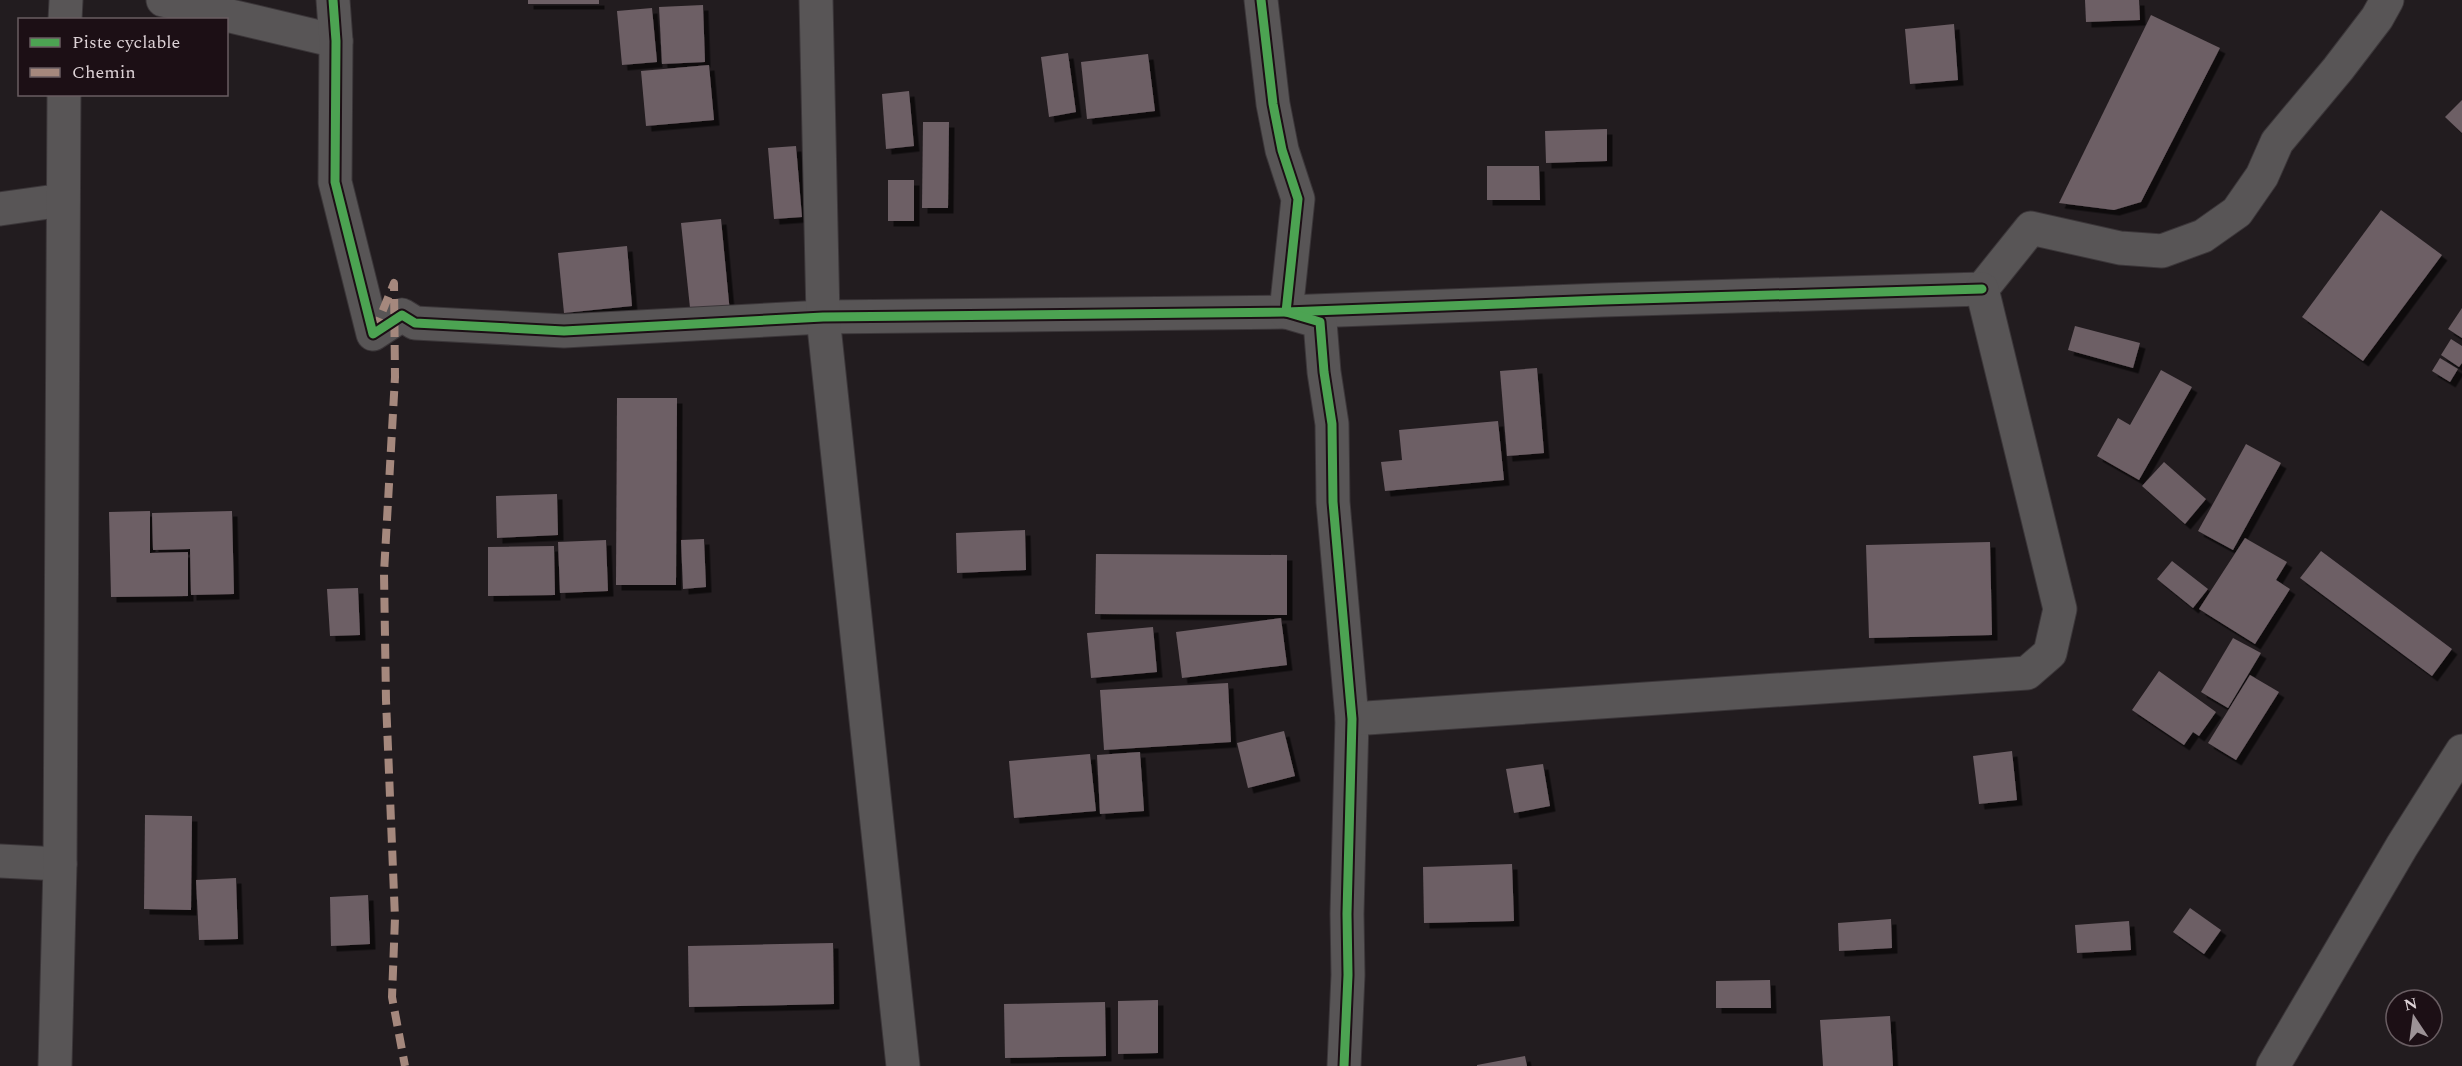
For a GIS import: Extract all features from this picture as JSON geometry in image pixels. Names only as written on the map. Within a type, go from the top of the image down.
[{"type":"street","points":[[65,18],[66,0]]},
{"type":"street","points":[[163,0],[336,41]]},
{"type":"street","points":[[333,0],[336,41],[335,182],[373,334],[402,315],[415,323],[564,331],[823,318],[1286,312],[1615,299],[1982,289],[2031,228],[2120,249],[2162,251],[2203,236],[2237,212],[2262,176],[2277,142],[2338,69],[2377,18],[2387,0]]},
{"type":"street","points":[[816,0],[823,318],[903,1066]]},
{"type":"street","points":[[1261,0],[1275,116],[1282,150],[1298,199],[1286,312]]},
{"type":"street","points":[[55,1066],[60,864],[64,96]]},
{"type":"street","points":[[0,209],[63,201]]},
{"type":"street","points":[[1352,719],[2027,673],[2050,653],[2060,609],[1982,289]]},
{"type":"street","points":[[1286,312],[1320,322],[1324,372],[1332,424],[1333,502],[1352,719],[1347,902],[1348,975],[1344,1066]]},
{"type":"street","points":[[2273,1066],[2402,846],[2462,751]]},
{"type":"street","points":[[0,861],[60,864]]},
{"type":"building","points":[[528,0],[599,0],[599,4],[528,4]]},
{"type":"building","points":[[2085,0],[2139,0],[2140,20],[2086,22]]},
{"type":"building","points":[[703,5],[705,62],[662,64],[659,7]]},
{"type":"building","points":[[652,8],[657,62],[622,65],[617,11]]},
{"type":"building","points":[[2151,15],[2220,48],[2141,202],[2114,210],[2059,203]]},
{"type":"building","points":[[1954,24],[1958,80],[1910,84],[1905,29]]},
{"type":"building","points":[[1068,53],[1076,112],[1049,117],[1041,57]]},
{"type":"building","points":[[1148,54],[1155,111],[1087,119],[1081,62]]},
{"type":"building","points":[[709,65],[714,120],[646,126],[641,71]]},
{"type":"building","points":[[909,91],[914,146],[886,149],[882,94]]},
{"type":"building","points":[[2462,100],[2462,133],[2445,117]]},
{"type":"building","points":[[923,122],[949,122],[948,208],[922,208]]},
{"type":"building","points":[[1607,129],[1607,161],[1546,163],[1545,131]]},
{"type":"building","points":[[796,146],[802,217],[774,219],[768,148]]},
{"type":"building","points":[[1487,166],[1539,166],[1540,200],[1487,200]]},
{"type":"building","points":[[888,180],[914,180],[914,221],[888,221]]},
{"type":"building","points":[[2381,210],[2442,255],[2363,361],[2302,317]]},
{"type":"building","points":[[721,219],[730,313],[691,317],[681,223]]},
{"type":"building","points":[[627,246],[632,306],[564,313],[558,253]]},
{"type":"building","points":[[2462,308],[2462,338],[2448,329]]},
{"type":"building","points":[[2075,326],[2140,343],[2133,368],[2068,350]]},
{"type":"building","points":[[2451,339],[2462,346],[2462,363],[2459,367],[2441,355]]},
{"type":"building","points":[[2440,358],[2458,369],[2450,382],[2432,371]]},
{"type":"building","points":[[1537,368],[1544,453],[1507,456],[1500,371]]},
{"type":"building","points":[[2161,370],[2192,387],[2139,480],[2097,456],[2118,418],[2130,425]]},
{"type":"building","points":[[617,398],[677,398],[676,585],[616,585]]},
{"type":"building","points":[[1498,421],[1504,480],[1385,491],[1381,462],[1402,460],[1399,430]]},
{"type":"building","points":[[2246,444],[2281,463],[2233,550],[2198,531]]},
{"type":"building","points":[[2164,462],[2206,499],[2185,524],[2142,486]]},
{"type":"building","points":[[557,494],[558,535],[497,538],[496,496]]},
{"type":"building","points":[[150,511],[150,553],[188,552],[188,596],[111,597],[109,512]]},
{"type":"building","points":[[232,511],[234,594],[191,595],[190,549],[153,550],[152,513]]},
{"type":"building","points":[[1025,530],[1026,570],[957,573],[956,533]]},
{"type":"building","points":[[2245,538],[2287,562],[2276,580],[2290,589],[2255,644],[2199,609]]},
{"type":"building","points":[[704,539],[706,587],[683,589],[681,540]]},
{"type":"building","points":[[606,540],[608,591],[560,593],[558,542]]},
{"type":"building","points":[[1990,542],[1992,635],[1869,638],[1866,545]]},
{"type":"building","points":[[554,546],[555,595],[488,596],[488,547]]},
{"type":"building","points":[[2321,551],[2452,649],[2432,676],[2300,578]]},
{"type":"building","points":[[1096,554],[1287,555],[1287,615],[1095,614]]},
{"type":"building","points":[[2172,561],[2208,589],[2193,608],[2157,579]]},
{"type":"building","points":[[358,588],[360,635],[330,636],[327,589]]},
{"type":"building","points":[[1281,618],[1287,665],[1182,678],[1176,632]]},
{"type":"building","points":[[1153,627],[1157,672],[1091,678],[1087,633]]},
{"type":"building","points":[[2233,638],[2261,653],[2228,708],[2201,692]]},
{"type":"building","points":[[2159,671],[2216,712],[2199,736],[2193,732],[2184,745],[2132,710]]},
{"type":"building","points":[[2250,675],[2279,692],[2236,760],[2208,743]]},
{"type":"building","points":[[1228,683],[1231,742],[1104,750],[1100,690]]},
{"type":"building","points":[[1284,731],[1295,776],[1248,788],[1237,743]]},
{"type":"building","points":[[2012,751],[2017,800],[1979,804],[1973,756]]},
{"type":"building","points":[[1140,752],[1144,811],[1100,814],[1097,755]]},
{"type":"building","points":[[1090,754],[1096,811],[1014,818],[1009,761]]},
{"type":"building","points":[[1543,764],[1550,806],[1514,813],[1506,769]]},
{"type":"building","points":[[145,815],[192,816],[191,910],[144,909]]},
{"type":"building","points":[[1512,864],[1514,921],[1424,923],[1423,867]]},
{"type":"building","points":[[236,878],[238,939],[199,940],[196,880]]},
{"type":"building","points":[[368,895],[370,944],[331,946],[330,897]]},
{"type":"building","points":[[2190,908],[2221,930],[2204,954],[2173,932]]},
{"type":"building","points":[[1891,919],[1892,948],[1839,951],[1838,923]]},
{"type":"building","points":[[2129,921],[2131,950],[2077,953],[2075,925]]},
{"type":"building","points":[[833,943],[834,1004],[689,1007],[688,946]]},
{"type":"building","points":[[1770,980],[1771,1008],[1716,1008],[1716,981]]},
{"type":"building","points":[[1158,1000],[1158,1053],[1118,1054],[1118,1001]]},
{"type":"building","points":[[1105,1002],[1106,1056],[1005,1058],[1004,1004]]},
{"type":"building","points":[[1890,1016],[1893,1066],[1823,1066],[1820,1020]]},
{"type":"building","points":[[1525,1056],[1527,1066],[1477,1066],[1477,1065]]},
{"type":"marked path","points":[[374,332],[394,283],[395,377],[384,573],[386,700],[395,918],[392,997],[405,1066]]},
{"type":"cycle path","points":[[333,0],[336,41],[335,182],[373,334],[402,315],[415,323],[564,331],[823,317],[1286,312],[1982,289]]},
{"type":"cycle path","points":[[1261,0],[1273,104],[1282,150],[1298,199],[1286,312],[1320,322],[1324,372],[1332,424],[1333,502],[1352,719],[1347,914],[1348,975],[1344,1066]]}]
